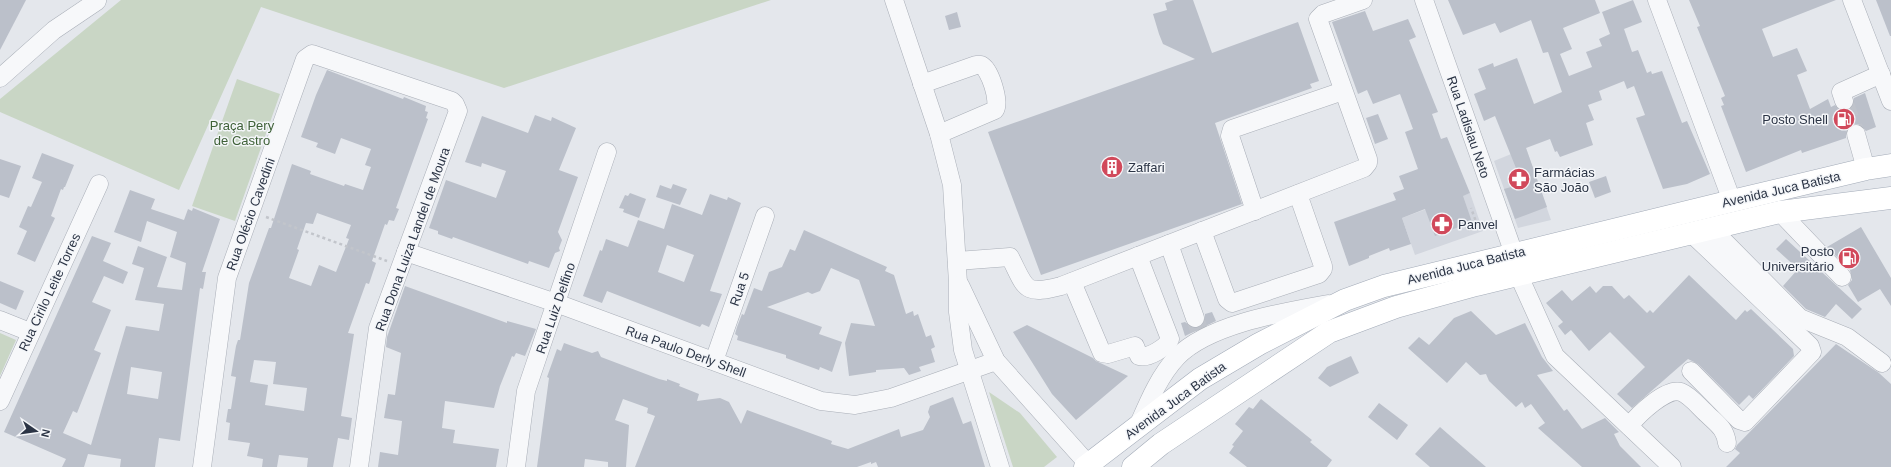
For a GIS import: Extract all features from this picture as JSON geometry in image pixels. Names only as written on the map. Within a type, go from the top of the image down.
[{"type":"main road","name":"Avenida Juca Batista","points":[[1086,466],[1200,379],[1246,352],[1345,300],[1384,286],[1866,169],[1891,165]]},
{"type":"main road","name":"Avenida Juca Batista","points":[[1134,467],[1161,444],[1329,332],[1396,307],[1780,212],[1824,205],[1891,198]]},
{"type":"street","points":[[894,0],[939,134],[952,185],[957,261],[958,312],[963,350],[1000,467]]},
{"type":"street","points":[[957,261],[1010,256],[1024,285],[1032,290],[1045,290],[1072,282],[1364,168],[1368,163],[1318,19],[1323,14],[1363,0]]},
{"type":"street","name":"Rua Ladislau Neto","points":[[1424,0],[1514,254]]},
{"type":"street","points":[[1657,0],[1732,201]]},
{"type":"street","points":[[1852,0],[1891,101]]},
{"type":"street","points":[[0,78],[54,30],[97,1]]},
{"type":"street","name":"Rua Olécio Cavedini","points":[[202,467],[227,278],[308,56],[316,54],[354,67],[452,101],[457,107]]},
{"type":"street","points":[[922,84],[976,65],[981,65],[988,71],[997,102],[996,110],[939,134]]},
{"type":"street","points":[[1844,101],[1841,92],[1881,74]]},
{"type":"street","points":[[1255,211],[1230,136],[1232,129],[1343,91]]},
{"type":"street","name":"Rua Dona Luiza Landel de Moura","points":[[359,467],[378,328],[457,115],[457,107]]},
{"type":"street","points":[[1856,134],[1866,169]]},
{"type":"street","name":"Rua Luiz Delfino","points":[[516,467],[526,391],[607,152]]},
{"type":"street","name":"Rua Cirilo Leite Torres","points":[[0,401],[30,332],[99,184]]},
{"type":"street","points":[[1202,231],[1228,299],[1232,303],[1319,274],[1323,269],[1323,266],[1298,194]]},
{"type":"street","points":[[1780,212],[1842,277]]},
{"type":"street","name":"Rua 5","points":[[714,361],[765,216]]},
{"type":"street","points":[[1701,231],[1800,318],[1847,337],[1882,363]]},
{"type":"street","points":[[1691,371],[1739,420],[1746,422],[1812,352],[1810,346],[1701,231]]},
{"type":"street","points":[[1169,244],[1199,329]]},
{"type":"street","points":[[1072,282],[1102,353],[1108,354],[1134,346],[1139,356],[1147,357],[1167,344],[1170,339],[1138,256]]},
{"type":"street","name":"Rua Paulo Derly Shell","points":[[404,259],[556,304],[821,401],[855,405],[891,398],[996,361]]},
{"type":"street","points":[[1519,276],[1555,356],[1672,467]]},
{"type":"street","points":[[958,283],[996,361],[1086,466]]},
{"type":"street","points":[[1138,426],[1154,391],[1177,357],[1199,329],[1237,325],[1294,310],[1345,300]]},
{"type":"street","points":[[0,320],[30,332]]},
{"type":"street","points":[[1629,426],[1640,413],[1670,391],[1680,392],[1690,397],[1725,432],[1727,443]]},
{"type":"path","points":[[1468,230],[1478,227],[1471,208]]},
{"type":"path","points":[[250,212],[404,259]]},
{"type":"shaded area","name":"Farmácias São João","points":[[1526,148],[1551,220],[1518,228],[1494,161]]},
{"type":"shaded area","name":"Panvel","points":[[1470,193],[1483,231],[1415,255],[1402,218]]},
{"type":"green space","points":[[121,0],[771,0],[504,88],[261,7],[179,190],[0,112],[0,99]]},
{"type":"green space","name":"Praça Pery de Castro","points":[[237,79],[280,94],[235,221],[192,206]]},
{"type":"green space","points":[[0,333],[16,340],[0,376]]},
{"type":"green space","points":[[989,392],[1020,413],[1057,457],[1044,467],[1013,467]]},
{"type":"building","points":[[0,0],[26,0],[0,50]]},
{"type":"building","name":"Zaffari","points":[[1174,0],[1193,0],[1212,53],[1298,22],[1319,81],[1310,84],[1312,88],[1215,123],[1242,204],[1041,275],[988,132],[1195,59],[1163,44],[1159,34],[1153,14],[1167,10],[1165,3]]},
{"type":"building","points":[[1448,0],[1595,0],[1600,13],[1563,28],[1572,49],[1560,54],[1569,76],[1592,67],[1586,52],[1602,46],[1599,39],[1610,34],[1602,12],[1633,0],[1642,22],[1624,29],[1632,52],[1638,50],[1647,73],[1651,71],[1652,74],[1662,71],[1682,123],[1687,121],[1710,174],[1687,184],[1663,189],[1636,118],[1645,115],[1634,86],[1627,89],[1624,81],[1599,91],[1602,100],[1588,105],[1594,120],[1586,123],[1593,145],[1560,157],[1557,151],[1555,152],[1550,139],[1526,148],[1547,207],[1515,219],[1504,189],[1511,187],[1510,182],[1513,181],[1511,176],[1518,173],[1495,116],[1484,121],[1474,94],[1486,89],[1478,69],[1493,63],[1494,67],[1517,58],[1534,104],[1562,92],[1548,52],[1543,53],[1531,20],[1500,33],[1495,23],[1463,35]]},
{"type":"building","points":[[1689,0],[1836,0],[1762,29],[1773,57],[1797,48],[1807,71],[1797,75],[1810,109],[1828,99],[1831,107],[1835,105],[1842,111],[1847,111],[1852,108],[1854,98],[1865,93],[1876,127],[1866,131],[1859,124],[1853,124],[1846,131],[1846,138],[1802,153],[1801,150],[1746,172],[1721,106],[1724,105],[1721,98],[1725,96],[1697,27],[1700,26]]},
{"type":"building","points":[[1876,0],[1891,0],[1891,36],[1890,36]]},
{"type":"building","points":[[1365,11],[1373,31],[1408,19],[1416,37],[1409,40],[1438,112],[1432,114],[1441,139],[1447,137],[1470,193],[1463,196],[1472,222],[1435,236],[1425,209],[1402,218],[1411,244],[1390,251],[1389,248],[1349,266],[1334,222],[1396,200],[1393,193],[1404,189],[1399,176],[1418,169],[1405,132],[1413,129],[1400,94],[1373,104],[1367,90],[1358,94],[1332,22]]},
{"type":"building","points":[[957,12],[961,27],[949,30],[945,16]]},
{"type":"building","points":[[327,70],[403,99],[404,97],[426,106],[425,111],[428,112],[426,118],[428,119],[396,208],[399,209],[394,221],[389,220],[387,225],[385,224],[372,261],[376,263],[369,284],[366,283],[348,333],[354,334],[341,416],[352,418],[349,440],[338,438],[333,467],[307,467],[308,458],[279,455],[277,467],[262,467],[263,459],[247,456],[250,443],[228,440],[230,423],[226,422],[228,409],[231,409],[236,377],[231,376],[236,346],[238,340],[240,340],[249,283],[269,228],[271,228],[292,164],[311,171],[310,174],[344,186],[345,184],[363,190],[371,167],[365,165],[371,149],[341,138],[335,154],[316,147],[318,143],[301,137],[316,95]],"holes":[[[317,213],[351,225],[346,238],[349,239],[336,272],[319,265],[311,286],[289,278],[299,250],[297,249],[306,223],[313,224]],[[254,360],[276,362],[273,384],[307,388],[304,411],[265,405],[268,385],[250,382]]]},
{"type":"building","points":[[1378,114],[1388,139],[1375,144],[1366,118]]},
{"type":"building","points":[[535,115],[551,121],[552,117],[576,128],[559,170],[578,177],[558,232],[562,240],[559,248],[560,251],[555,253],[549,268],[529,261],[528,264],[453,237],[452,239],[438,234],[438,231],[429,228],[446,180],[496,198],[506,171],[482,163],[481,167],[465,162],[482,116],[528,133]]},
{"type":"building","points":[[42,153],[74,165],[65,187],[63,190],[61,189],[51,216],[55,218],[35,262],[17,254],[27,231],[19,227],[28,206],[31,207],[42,182],[32,178]]},
{"type":"building","points":[[0,159],[21,166],[9,198],[0,195]]},
{"type":"building","points":[[1606,176],[1611,192],[1595,198],[1589,182]]},
{"type":"building","points":[[673,184],[687,189],[680,205],[656,197],[660,185],[671,189]]},
{"type":"building","points":[[130,190],[155,199],[151,209],[184,220],[188,209],[192,211],[193,208],[220,219],[202,272],[206,272],[203,289],[200,288],[180,441],[159,438],[155,467],[120,467],[121,459],[88,454],[84,467],[62,467],[66,459],[4,432],[92,236],[111,243],[103,261],[128,272],[123,284],[104,276],[92,302],[111,310],[94,350],[101,353],[77,413],[73,411],[63,433],[91,445],[126,326],[159,331],[164,304],[135,300],[144,268],[132,264],[138,246],[167,257],[157,287],[182,290],[186,263],[170,257],[177,232],[147,221],[141,242],[114,232]],"holes":[[[131,367],[162,372],[158,399],[127,394]]]},
{"type":"building","points":[[630,193],[646,199],[639,218],[623,212],[624,209],[619,208],[625,195],[628,196]]},
{"type":"building","points":[[710,194],[727,200],[728,197],[741,203],[710,291],[722,294],[709,327],[702,324],[700,327],[607,291],[602,303],[583,296],[600,250],[602,251],[606,239],[628,247],[638,220],[664,229],[672,204],[702,215]],"holes":[[[667,245],[694,255],[684,282],[658,272]]]},
{"type":"building","points":[[1861,227],[1891,278],[1891,306],[1880,289],[1858,302],[1848,285],[1852,280],[1850,270],[1827,247]]},
{"type":"building","points":[[804,230],[887,267],[885,271],[894,275],[906,314],[913,311],[914,316],[918,314],[926,337],[931,335],[935,347],[931,349],[935,362],[919,367],[921,371],[909,375],[904,368],[876,370],[876,372],[849,376],[845,343],[851,323],[875,326],[859,280],[831,268],[820,291],[812,294],[808,292],[767,307],[822,327],[819,334],[842,342],[832,372],[820,367],[819,370],[786,358],[786,355],[737,340],[738,336],[735,334],[737,327],[742,314],[744,315],[754,288],[762,291],[769,272],[782,267],[790,249],[795,251]]},
{"type":"building","points":[[1786,239],[1862,309],[1852,319],[1836,304],[1825,317],[1806,309],[1783,286],[1798,269],[1776,249]]},
{"type":"building","points":[[1689,275],[1736,320],[1745,310],[1747,312],[1751,309],[1793,349],[1794,356],[1753,399],[1749,395],[1739,405],[1698,364],[1688,359],[1632,408],[1617,394],[1645,367],[1610,332],[1589,351],[1571,330],[1565,335],[1558,326],[1563,322],[1546,303],[1562,290],[1572,301],[1590,286],[1596,293],[1603,286],[1612,286],[1624,299],[1629,295],[1647,313],[1650,310],[1653,313]]},
{"type":"building","points":[[0,281],[24,291],[16,310],[0,303]]},
{"type":"building","points":[[405,286],[507,323],[507,321],[536,329],[525,356],[516,353],[514,357],[512,356],[500,386],[494,408],[445,401],[442,428],[455,430],[453,443],[499,449],[496,467],[378,467],[380,452],[398,455],[402,421],[384,418],[388,394],[395,395],[401,353],[386,347],[387,337]]},
{"type":"building","points":[[1471,311],[1496,335],[1525,323],[1542,357],[1553,371],[1537,375],[1564,411],[1567,409],[1582,429],[1605,418],[1619,432],[1614,434],[1620,446],[1641,467],[1582,467],[1538,428],[1545,423],[1531,404],[1525,408],[1522,402],[1516,407],[1489,381],[1486,374],[1480,375],[1466,362],[1447,383],[1408,348],[1419,337],[1429,345],[1454,318]]},
{"type":"building","points":[[1212,312],[1216,321],[1185,336],[1181,323],[1185,322],[1193,328],[1199,328],[1205,320],[1205,314]]},
{"type":"building","points":[[1027,325],[1128,376],[1076,420],[1052,394],[1013,332]]},
{"type":"building","points":[[564,343],[592,353],[598,351],[601,357],[659,379],[667,381],[667,379],[680,384],[679,386],[699,394],[697,401],[720,398],[729,402],[741,424],[747,410],[832,441],[831,444],[848,449],[899,429],[901,437],[923,430],[930,417],[928,412],[930,406],[953,397],[963,424],[971,421],[985,467],[878,467],[876,462],[871,464],[871,462],[857,467],[635,467],[655,416],[647,413],[648,408],[623,399],[615,420],[629,425],[626,467],[608,467],[608,462],[585,459],[584,467],[537,467],[549,378],[547,377],[557,349],[561,351]]},
{"type":"building","points":[[1836,344],[1879,373],[1891,384],[1891,467],[1726,467],[1740,453],[1735,449],[1737,445]]},
{"type":"building","points":[[1351,356],[1359,373],[1330,387],[1318,378],[1327,367]]},
{"type":"building","points":[[1261,399],[1312,440],[1310,442],[1332,460],[1327,467],[1247,467],[1229,453],[1234,446],[1232,445],[1243,431],[1235,424],[1249,407],[1253,409]]},
{"type":"building","points":[[1379,403],[1408,425],[1397,440],[1368,417]]},
{"type":"building","points":[[1440,427],[1486,467],[1430,467],[1415,454]]},
{"type":"tunnel","points":[[1844,101],[1856,134]]},
{"type":"tunnel","points":[[1195,318],[1199,330]]},
{"type":"place","name":"Posto Shell","points":[[1844,119]]},
{"type":"place","name":"Zaffari","points":[[1112,167]]},
{"type":"place","name":"Farmácias São João","points":[[1519,179]]},
{"type":"place","name":"Panvel","points":[[1442,224]]},
{"type":"place","name":"Posto Universitário","points":[[1849,258]]}]
